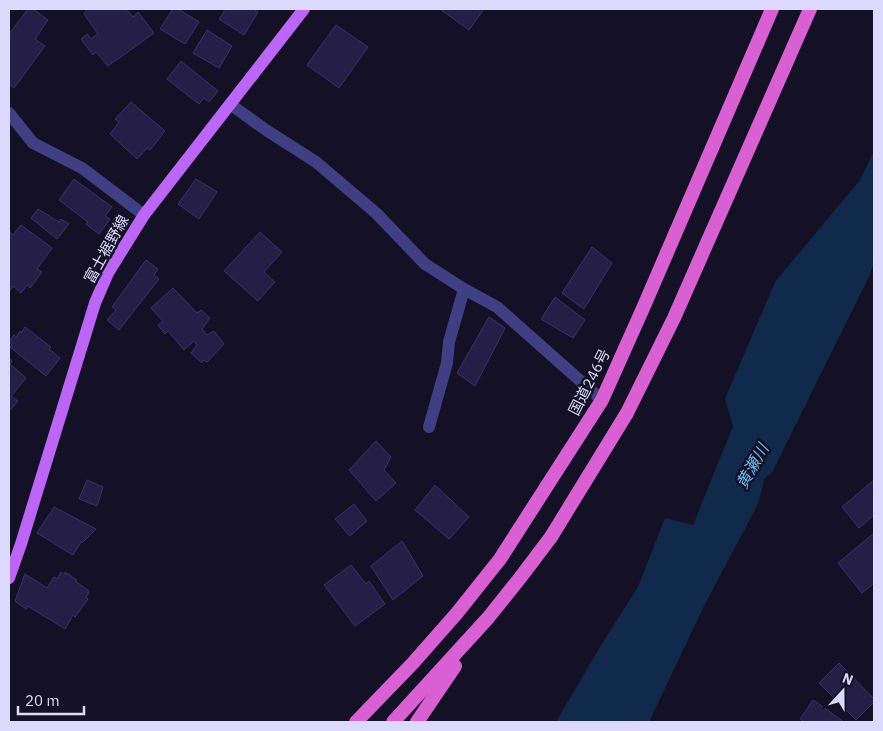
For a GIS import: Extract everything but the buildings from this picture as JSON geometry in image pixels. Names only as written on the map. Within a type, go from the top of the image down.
[{"type":"highway","name":"国道246号","points":[[356,722],[413,664],[458,613],[500,559],[602,400],[772,9]]},
{"type":"highway","points":[[416,722],[488,618],[551,537],[627,413],[674,318],[810,9]]},
{"type":"highway","points":[[393,722],[488,618]]},
{"type":"main road","name":"富士裾野線","points":[[9,578],[95,303],[108,273],[144,215],[304,9]]},
{"type":"street","points":[[230,104],[316,162],[376,213],[425,264],[497,307],[602,400]]},
{"type":"street","points":[[9,113],[33,143],[82,168],[144,215]]},
{"type":"street","points":[[429,427],[447,363],[450,342],[464,289]]},
{"type":"water","points":[[874,151],[874,257],[870,266],[796,351],[758,504],[704,606],[649,722],[556,722],[638,587],[665,518],[693,525],[733,426],[725,399],[775,282],[860,180]]},
{"type":"waterway","name":"黄瀬川","points":[[756,460],[851,268],[874,198]]}]
